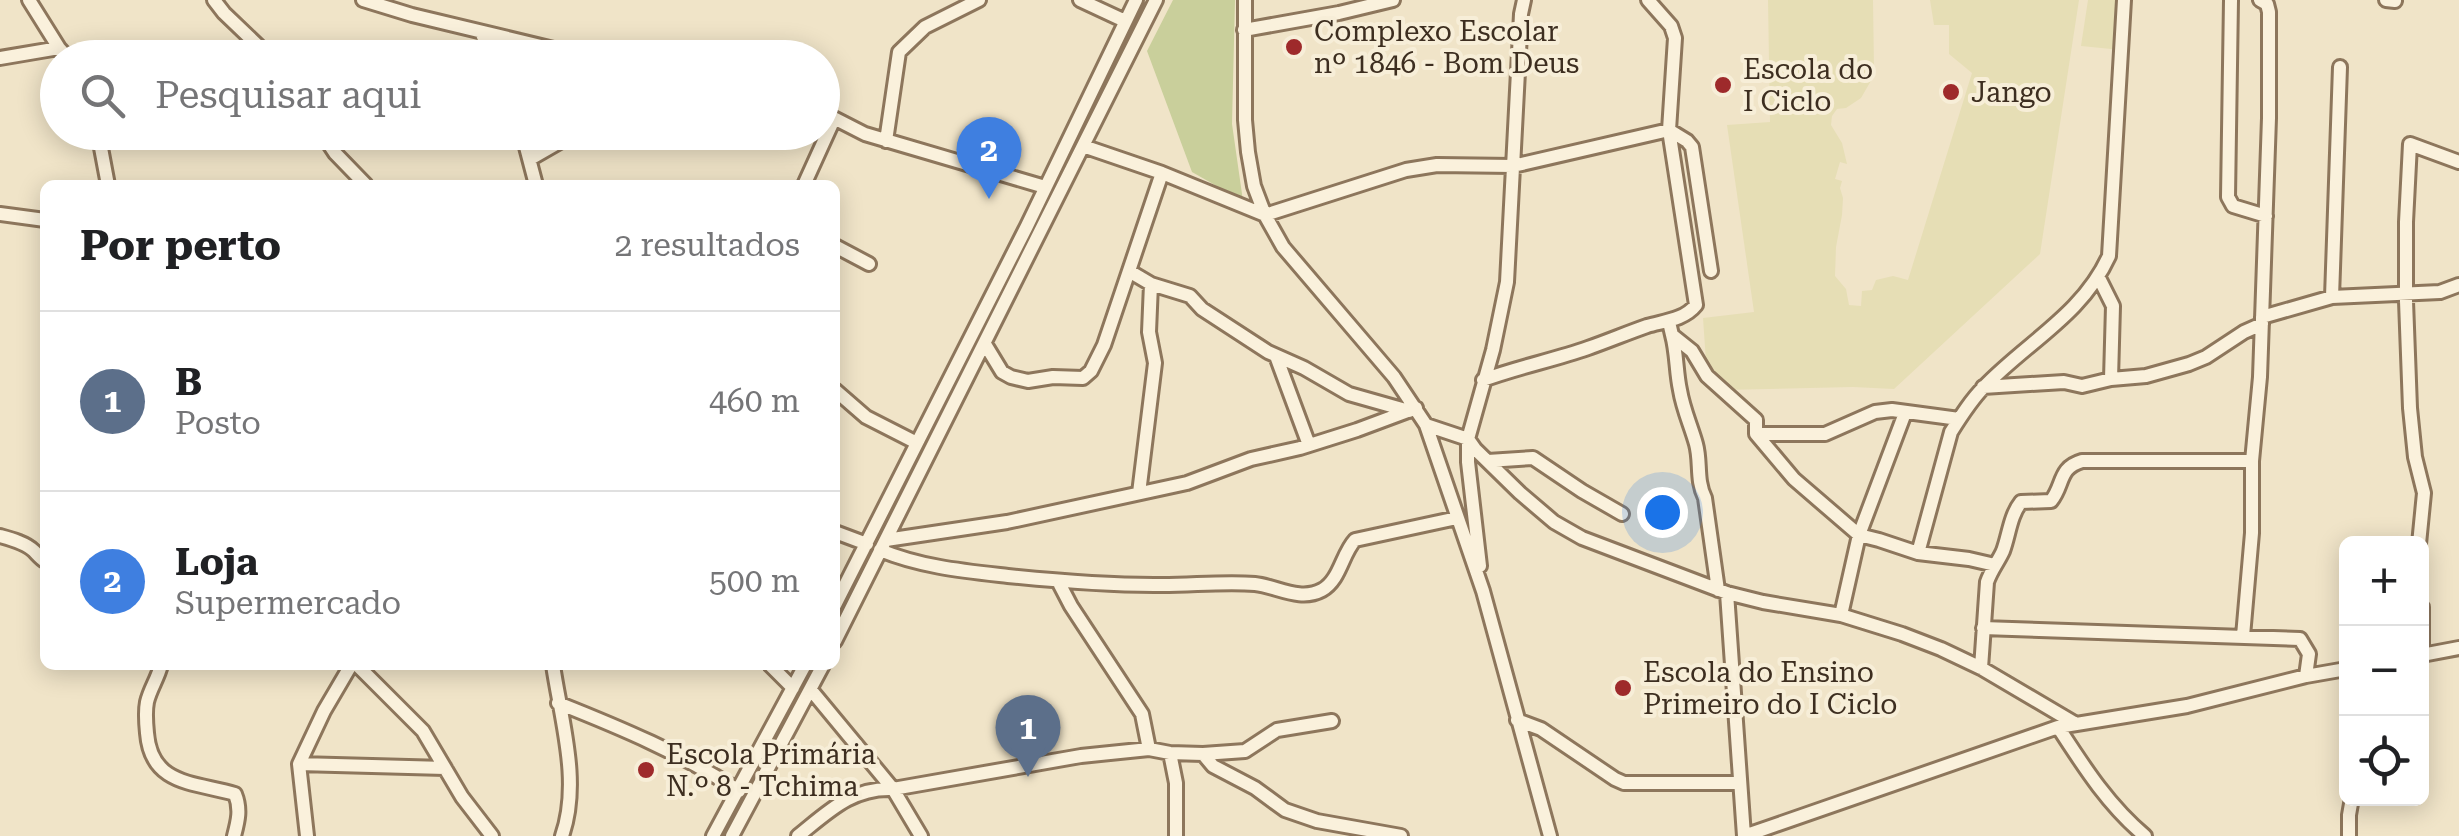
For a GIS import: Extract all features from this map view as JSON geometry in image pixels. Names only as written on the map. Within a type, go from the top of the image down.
[{"type":"street","points":[[30,0],[56,40]]},
{"type":"street","points":[[214,0],[252,40]]},
{"type":"street","points":[[363,0],[515,40]]},
{"type":"street","points":[[886,140],[899,52],[925,27],[979,0]]},
{"type":"street","points":[[1080,0],[1125,22]]},
{"type":"street","points":[[840,595],[1136,0]]},
{"type":"street","points":[[840,632],[1156,0]]},
{"type":"street","points":[[1246,0],[1248,152],[1254,186],[1283,247],[1394,377],[1426,424],[1483,592],[1550,836]]},
{"type":"street","points":[[1244,30],[1393,0]]},
{"type":"street","points":[[1483,592],[1468,439],[1507,282],[1524,0]]},
{"type":"street","points":[[1648,0],[1671,26],[1675,38],[1668,130],[1696,299],[1694,309],[1671,328]]},
{"type":"street","points":[[1918,553],[1951,432],[1983,387],[2070,311],[2099,278],[2109,256],[2124,0]]},
{"type":"street","points":[[2231,0],[2228,197],[2233,206],[2266,216]]},
{"type":"street","points":[[2243,636],[2252,533],[2252,461],[2260,377],[2266,216],[2269,12],[2268,4],[2260,0]]},
{"type":"street","points":[[2386,0],[2395,1]]},
{"type":"street","points":[[481,32],[484,40]]},
{"type":"street","points":[[0,58],[40,55]]},
{"type":"street","points":[[2332,297],[2340,67]]},
{"type":"street","points":[[840,121],[865,134],[1045,187]]},
{"type":"street","points":[[1082,146],[1266,215],[1406,170],[1437,165],[1513,166],[1668,130],[1692,147],[1711,271]]},
{"type":"street","points":[[2420,536],[2424,493],[2415,457],[2410,408],[2406,294],[2410,144],[2459,162]]},
{"type":"street","points":[[101,150],[107,180]]},
{"type":"street","points":[[334,150],[361,180]]},
{"type":"street","points":[[527,150],[535,180]]},
{"type":"street","points":[[530,159],[546,150]]},
{"type":"street","points":[[806,180],[816,150]]},
{"type":"street","points":[[984,344],[1002,372],[1028,382],[1053,377],[1083,378],[1091,371],[1104,345],[1162,173]]},
{"type":"street","points":[[0,214],[40,219]]},
{"type":"street","points":[[840,249],[869,264]]},
{"type":"street","points":[[1128,271],[1152,284],[1190,296],[1202,309],[1276,356],[1349,394],[1413,409]]},
{"type":"street","points":[[2099,278],[2113,306],[2111,380]]},
{"type":"street","points":[[1138,494],[1155,364],[1148,332],[1152,284]]},
{"type":"street","points":[[1983,387],[2064,382],[2082,386],[2135,378],[2189,364],[2262,320],[2332,297],[2440,292],[2459,285]]},
{"type":"street","points":[[1483,380],[1652,324],[1671,328],[1707,376],[1756,420],[1756,434],[1794,479],[1859,536],[1918,553],[1995,565]]},
{"type":"street","points":[[1671,328],[1679,387],[1697,447],[1699,486],[1705,498],[1722,592],[1744,836],[1771,832],[1968,757],[2058,728],[2186,706],[2339,670]]},
{"type":"street","points":[[1276,356],[1309,445]]},
{"type":"street","points":[[840,394],[866,417],[917,443]]},
{"type":"street","points":[[883,545],[1187,483],[1413,409]]},
{"type":"street","points":[[1756,434],[1825,434],[1875,412],[1892,410],[1959,420]]},
{"type":"street","points":[[1841,615],[1859,536],[1905,413]]},
{"type":"street","points":[[1426,424],[1468,439],[1554,522],[1582,538],[1722,592],[1841,615],[1928,644],[1981,668],[2076,724]]},
{"type":"street","points":[[1488,461],[1534,458],[1622,514]]},
{"type":"street","points":[[1981,668],[1988,582],[2021,502],[2051,501],[2064,472],[2071,464],[2082,461],[2252,461]]},
{"type":"street","points":[[883,545],[905,560],[933,566],[1058,581],[1153,586],[1256,584],[1304,595],[1320,592],[1329,585],[1350,544],[1356,540],[1456,518]]},
{"type":"street","points":[[840,534],[866,544]]},
{"type":"street","points":[[0,536],[32,549],[40,559]]},
{"type":"street","points":[[1058,581],[1142,714],[1149,749]]},
{"type":"street","points":[[1983,628],[2300,639],[2309,654],[2306,676]]},
{"type":"street","points":[[2429,654],[2459,648]]},
{"type":"street","points":[[160,670],[148,699],[146,719],[155,764],[176,778],[235,794],[239,815],[234,836]]},
{"type":"street","points":[[307,836],[299,764],[324,711],[357,670]]},
{"type":"street","points":[[361,670],[423,730],[462,797],[492,836]]},
{"type":"street","points":[[554,670],[571,787],[568,821],[562,836]]},
{"type":"street","points":[[775,670],[793,688]]},
{"type":"street","points":[[713,836],[802,670]]},
{"type":"street","points":[[732,836],[821,670]]},
{"type":"street","points":[[811,690],[893,789],[921,836]]},
{"type":"street","points":[[558,704],[631,732],[739,791]]},
{"type":"street","points":[[1517,720],[1541,729],[1624,783],[1740,783]]},
{"type":"street","points":[[798,836],[855,794],[874,788],[893,789],[1081,756],[1149,749],[1170,753],[1245,752],[1278,730],[1332,721]]},
{"type":"street","points":[[2058,728],[2100,792],[2145,836]]},
{"type":"street","points":[[1170,753],[1176,783],[1176,836]]},
{"type":"street","points":[[1203,754],[1213,766],[1285,810],[1317,821],[1401,836]]},
{"type":"street","points":[[299,764],[445,768]]},
{"type":"street","points":[[2349,836],[2351,806]]},
{"type":"shaded area","points":[[1768,0],[1873,0],[1872,79],[1861,98],[1837,109],[1831,125],[1842,143],[1847,164],[1840,162],[1835,179],[1842,181],[1843,198],[1835,276],[1846,289],[1849,305],[1861,306],[1862,291],[1872,290],[1876,280],[1893,276],[1908,280],[1972,73],[1949,54],[1949,25],[1934,25],[1930,0],[2079,0],[2040,254],[1894,389],[1722,390],[1707,376],[1703,318],[1754,312],[1727,125],[1770,122]]},
{"type":"shaded area","points":[[2088,0],[2124,0],[2121,50],[2081,46]]},
{"type":"green space","points":[[1173,0],[1235,0],[1232,124],[1243,201],[1192,172],[1147,51]]},
{"type":"place","name":"Complexo Escolar nº 1846 - Bom Deus","points":[[1294,47]]},
{"type":"place","name":"Escola do I Ciclo","points":[[1723,85]]},
{"type":"place","name":"Jango","points":[[1951,92]]},
{"type":"place","name":"Loja","points":[[989,199]]},
{"type":"place","name":"Escola do Ensino Primeiro do I Ciclo","points":[[1623,688]]},
{"type":"place","name":"Escola Primária N.º 8 - Tchima","points":[[646,770]]},
{"type":"place","name":"B","points":[[1028,777]]}]
